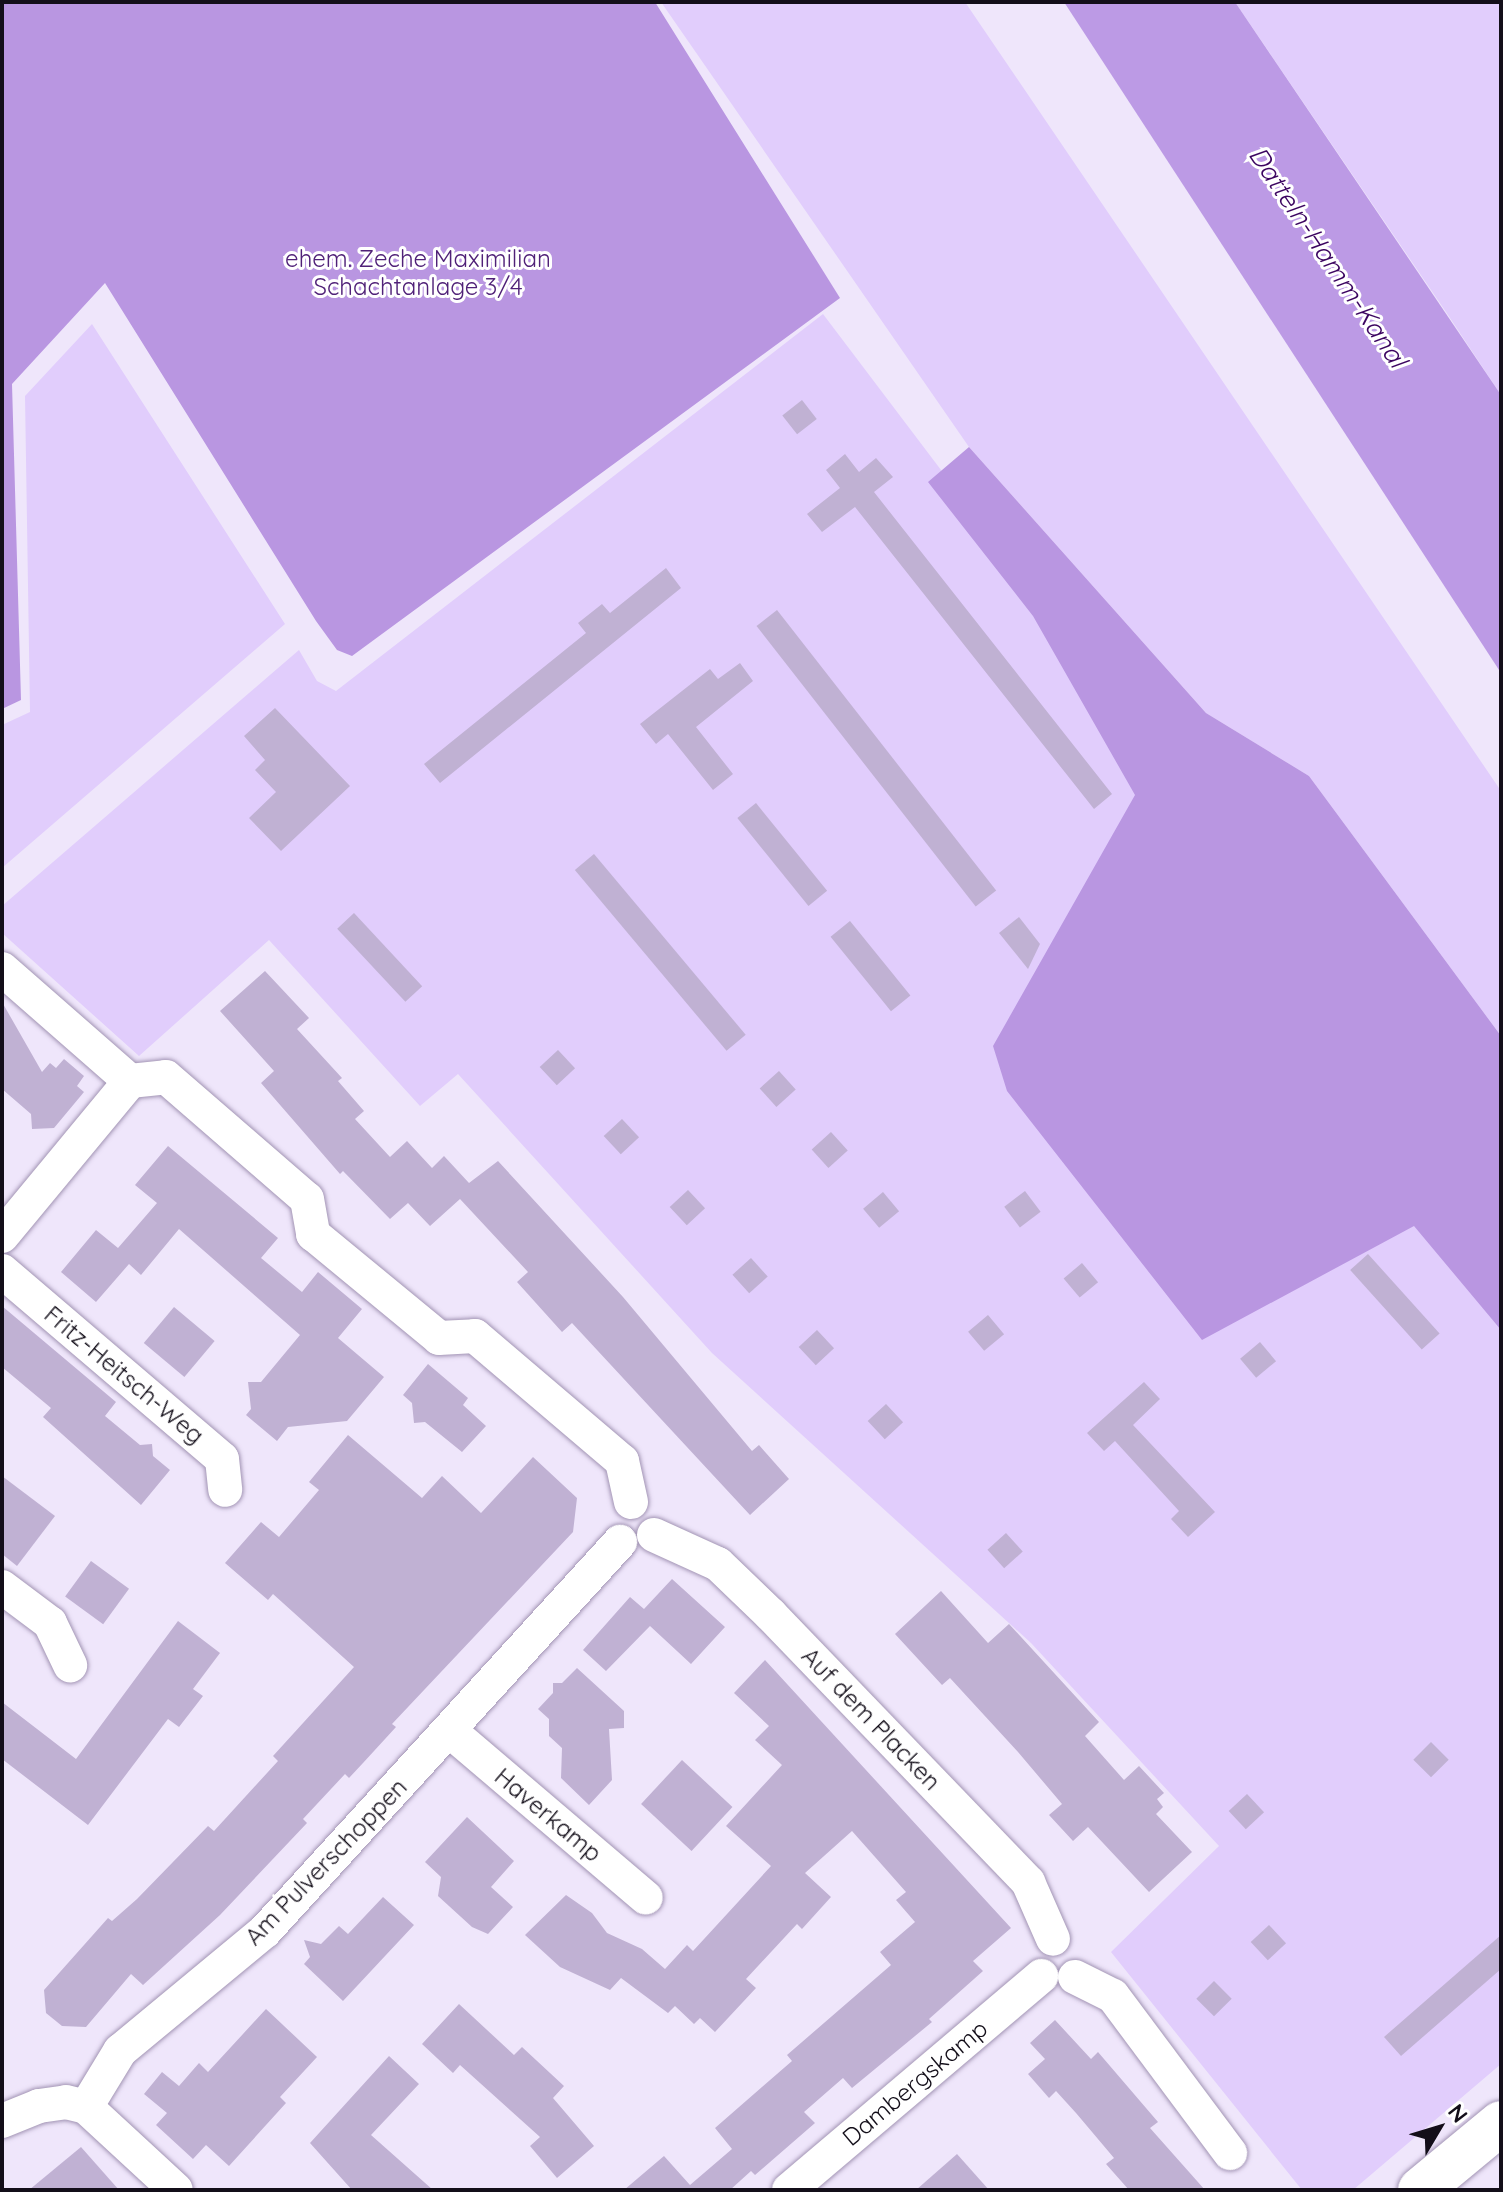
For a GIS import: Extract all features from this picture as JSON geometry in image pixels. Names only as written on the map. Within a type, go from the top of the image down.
[{"type":"street","points":[[2,969],[130,1081]]},
{"type":"street","points":[[2,1236],[130,1081],[166,1077],[307,1199],[313,1234],[439,1338],[475,1336],[622,1461],[631,1502]]},
{"type":"street","name":"Fritz-Heitsch-Weg","points":[[2,1271],[222,1459],[225,1490]]},
{"type":"street","points":[[631,1502],[653,1512],[654,1535],[641,1546],[620,1542],[613,1517],[631,1502]]},
{"type":"street","name":"Auf dem Placken","points":[[654,1535],[718,1564],[771,1615],[1028,1882],[1053,1939]]},
{"type":"street","name":"Am Pulverschoppen","points":[[86,2107],[120,2051],[265,1931],[620,1542]]},
{"type":"street","points":[[2,1587],[50,1623],[70,1665]]},
{"type":"street","name":"Haverkamp","points":[[450,1731],[646,1898]]},
{"type":"street","points":[[1053,1939],[1073,1942],[1080,1951],[1082,1967],[1075,1977],[1058,1984],[1041,1976],[1037,1955],[1053,1939]]},
{"type":"street","name":"Dambergskamp","points":[[789,2190],[1041,1976]]},
{"type":"street","points":[[1075,1977],[1113,1996],[1230,2153]]},
{"type":"street","points":[[2,2121],[39,2106],[66,2102],[86,2107],[176,2190]]},
{"type":"street","points":[[1420,2190],[1501,2123]]},
{"type":"shaded area","points":[[661,2],[965,2],[1501,791],[1501,1036],[1309,776],[1206,713],[969,447]]},
{"type":"shaded area","points":[[1235,2],[1501,2],[1501,395],[1446,312]]},
{"type":"shaded area","points":[[823,314],[1025,581],[1501,1146],[1501,2064],[1353,2190],[1302,2190],[1111,1952],[1219,1846],[1031,1643],[712,1353],[458,1074],[420,1106],[269,940],[139,1056],[2,933],[2,906],[299,650],[317,681],[336,691]]},
{"type":"shaded area","points":[[92,324],[285,624],[2,868],[2,725],[30,712],[25,396]]},
{"type":"green space","name":"ehem. Zeche Maximilian Schachtanlage 3/4","points":[[2,2],[655,2],[840,298],[352,656],[337,650],[316,621],[105,283],[12,384],[21,700],[2,709]]},
{"type":"green space","points":[[969,447],[1206,713],[1309,776],[1501,1036],[1501,1330],[1414,1226],[1202,1340],[1007,1091],[993,1046],[1135,795],[1033,616],[928,482]]},
{"type":"water","name":"Datteln-Hamm-Kanal","points":[[1064,2],[1235,2],[1501,395],[1501,673]]},
{"type":"building","points":[[802,400],[817,419],[797,434],[782,415]]},
{"type":"building","points":[[845,454],[859,472],[876,458],[893,477],[874,492],[1112,794],[1094,809],[855,507],[822,532],[807,514],[840,488],[826,470]]},
{"type":"building","points":[[666,568],[681,588],[440,783],[424,764],[586,633],[578,623],[602,604],[610,613]]},
{"type":"building","points":[[777,610],[996,891],[976,907],[757,626]]},
{"type":"building","points":[[740,663],[753,681],[696,727],[733,774],[713,790],[668,734],[656,744],[640,724],[710,669],[718,679]]},
{"type":"building","points":[[275,708],[350,786],[281,851],[249,818],[276,792],[255,770],[265,760],[244,736]]},
{"type":"building","points":[[756,803],[827,891],[808,906],[737,818]]},
{"type":"building","points":[[594,854],[746,1035],[727,1051],[575,870]]},
{"type":"building","points":[[354,913],[422,986],[405,1002],[337,929]]},
{"type":"building","points":[[1019,917],[1040,944],[1028,969],[999,933]]},
{"type":"building","points":[[850,921],[910,996],[891,1011],[831,937]]},
{"type":"building","points":[[265,971],[309,1018],[297,1029],[342,1078],[338,1081],[364,1111],[355,1119],[390,1157],[407,1141],[432,1168],[444,1156],[469,1183],[498,1161],[623,1297],[752,1451],[759,1445],[789,1479],[750,1515],[572,1323],[562,1332],[517,1282],[528,1272],[460,1199],[430,1226],[408,1203],[390,1219],[343,1171],[340,1174],[261,1083],[274,1071],[220,1011]]},
{"type":"building","points":[[2,1002],[42,1072],[50,1063],[56,1068],[64,1059],[84,1076],[77,1086],[84,1092],[54,1128],[32,1129],[31,1114],[2,1089]]},
{"type":"building","points":[[558,1050],[575,1068],[557,1085],[540,1067]]},
{"type":"building","points":[[779,1071],[796,1090],[776,1107],[760,1088]]},
{"type":"building","points":[[622,1119],[639,1137],[621,1154],[604,1136]]},
{"type":"building","points":[[831,1132],[848,1151],[828,1168],[812,1149]]},
{"type":"building","points":[[168,1146],[278,1238],[261,1258],[302,1292],[318,1272],[362,1309],[338,1338],[384,1377],[347,1421],[288,1427],[277,1441],[246,1415],[251,1409],[248,1382],[261,1382],[300,1335],[179,1229],[141,1275],[129,1264],[96,1302],[61,1272],[96,1230],[118,1248],[157,1203],[135,1185]]},
{"type":"building","points":[[688,1190],[705,1208],[687,1225],[670,1207]]},
{"type":"building","points":[[1025,1191],[1041,1212],[1020,1227],[1004,1207]]},
{"type":"building","points":[[883,1192],[899,1211],[879,1228],[863,1209]]},
{"type":"building","points":[[1368,1254],[1440,1334],[1422,1350],[1350,1270]]},
{"type":"building","points":[[751,1258],[768,1277],[749,1293],[732,1275]]},
{"type":"building","points":[[1082,1263],[1098,1282],[1080,1298],[1064,1278]]},
{"type":"building","points":[[2,1306],[116,1402],[105,1416],[140,1445],[152,1444],[153,1456],[170,1470],[141,1505],[43,1417],[51,1408],[2,1367]]},
{"type":"building","points":[[174,1307],[215,1341],[184,1377],[144,1343]]},
{"type":"building","points":[[988,1315],[1004,1334],[984,1351],[968,1332]]},
{"type":"building","points":[[817,1330],[834,1348],[816,1365],[799,1347]]},
{"type":"building","points":[[1260,1342],[1276,1361],[1256,1378],[1240,1359]]},
{"type":"building","points":[[428,1364],[468,1398],[463,1405],[486,1426],[462,1452],[425,1422],[414,1423],[412,1403],[403,1395]]},
{"type":"building","points":[[1144,1382],[1160,1399],[1133,1425],[1215,1512],[1188,1537],[1171,1519],[1179,1511],[1115,1441],[1104,1451],[1087,1433]]},
{"type":"building","points":[[886,1404],[903,1422],[885,1439],[868,1421]]},
{"type":"building","points":[[348,1435],[422,1498],[442,1476],[481,1513],[533,1457],[577,1498],[573,1532],[392,1724],[396,1727],[349,1778],[345,1774],[303,1819],[307,1823],[220,1915],[143,1985],[131,1974],[86,2027],[62,2026],[46,2013],[44,1990],[108,1918],[112,1921],[137,1899],[208,1826],[214,1831],[278,1761],[273,1756],[354,1667],[273,1594],[268,1600],[225,1563],[261,1522],[279,1537],[319,1490],[309,1482]]},
{"type":"building","points":[[2,1476],[55,1516],[17,1566],[2,1554]]},
{"type":"building","points":[[1006,1533],[1023,1552],[1004,1568],[987,1550]]},
{"type":"building","points":[[91,1561],[129,1589],[103,1624],[65,1597]]},
{"type":"building","points":[[672,1579],[725,1627],[691,1664],[650,1626],[606,1671],[583,1650],[630,1597],[644,1609]]},
{"type":"building","points":[[941,1591],[988,1643],[1009,1624],[1099,1722],[1085,1736],[1124,1780],[1139,1766],[1164,1793],[1157,1799],[1163,1807],[1156,1814],[1192,1852],[1149,1892],[1088,1827],[1073,1841],[1049,1815],[1062,1804],[1018,1752],[950,1678],[942,1685],[895,1634]]},
{"type":"building","points":[[178,1621],[220,1653],[193,1689],[203,1696],[179,1727],[168,1719],[88,1825],[2,1759],[2,1702],[76,1759]]},
{"type":"building","points":[[765,1660],[1011,1928],[973,1961],[983,1971],[929,2019],[932,2022],[852,2088],[843,2078],[804,2112],[815,2123],[755,2175],[751,2171],[730,2190],[624,2190],[664,2156],[690,2185],[732,2149],[715,2128],[792,2061],[787,2055],[891,1965],[880,1952],[915,1922],[896,1900],[906,1892],[852,1831],[805,1873],[831,1897],[802,1929],[797,1924],[746,1979],[756,1988],[715,2032],[700,2018],[694,2024],[675,2006],[668,2013],[621,1978],[610,1990],[560,1967],[525,1935],[566,1895],[592,1913],[607,1933],[642,1949],[665,1969],[687,1945],[693,1951],[771,1866],[726,1826],[782,1765],[755,1740],[769,1726],[734,1693]]},
{"type":"building","points":[[577,1668],[624,1711],[624,1728],[609,1729],[612,1780],[589,1805],[561,1778],[562,1748],[549,1736],[549,1719],[538,1709],[553,1693],[553,1683],[562,1683]]},
{"type":"building","points":[[1431,1742],[1449,1760],[1431,1777],[1413,1760]]},
{"type":"building","points":[[682,1760],[732,1807],[692,1851],[641,1804]]},
{"type":"building","points":[[1247,1794],[1264,1812],[1246,1829],[1229,1811]]},
{"type":"building","points":[[467,1817],[514,1861],[491,1887],[513,1907],[488,1934],[472,1927],[438,1896],[441,1877],[425,1862]]},
{"type":"building","points":[[383,1897],[414,1925],[343,2001],[304,1964],[310,1957],[304,1940],[321,1944],[339,1926],[348,1934]]},
{"type":"building","points":[[1269,1925],[1286,1943],[1268,1960],[1251,1942]]},
{"type":"building","points":[[1501,1935],[1501,1969],[1401,2056],[1384,2037]]},
{"type":"building","points":[[1214,1981],[1232,1999],[1214,2016],[1196,1999]]},
{"type":"building","points":[[459,2004],[514,2055],[522,2047],[564,2086],[553,2098],[594,2146],[557,2178],[530,2146],[540,2137],[460,2065],[453,2073],[422,2044]]},
{"type":"building","points":[[266,2009],[317,2057],[280,2097],[286,2103],[229,2166],[206,2145],[193,2159],[156,2125],[167,2113],[144,2094],[162,2072],[179,2086],[199,2063],[208,2072]]},
{"type":"building","points":[[1055,2020],[1091,2059],[1098,2052],[1158,2122],[1150,2128],[1205,2190],[1129,2190],[1106,2164],[1114,2158],[1076,2113],[1056,2091],[1049,2098],[1028,2074],[1045,2059],[1030,2043]]},
{"type":"building","points":[[389,2056],[419,2084],[371,2135],[433,2190],[352,2190],[310,2143]]},
{"type":"building","points":[[81,2147],[119,2190],[29,2190]]},
{"type":"building","points":[[957,2154],[989,2190],[916,2190]]}]
